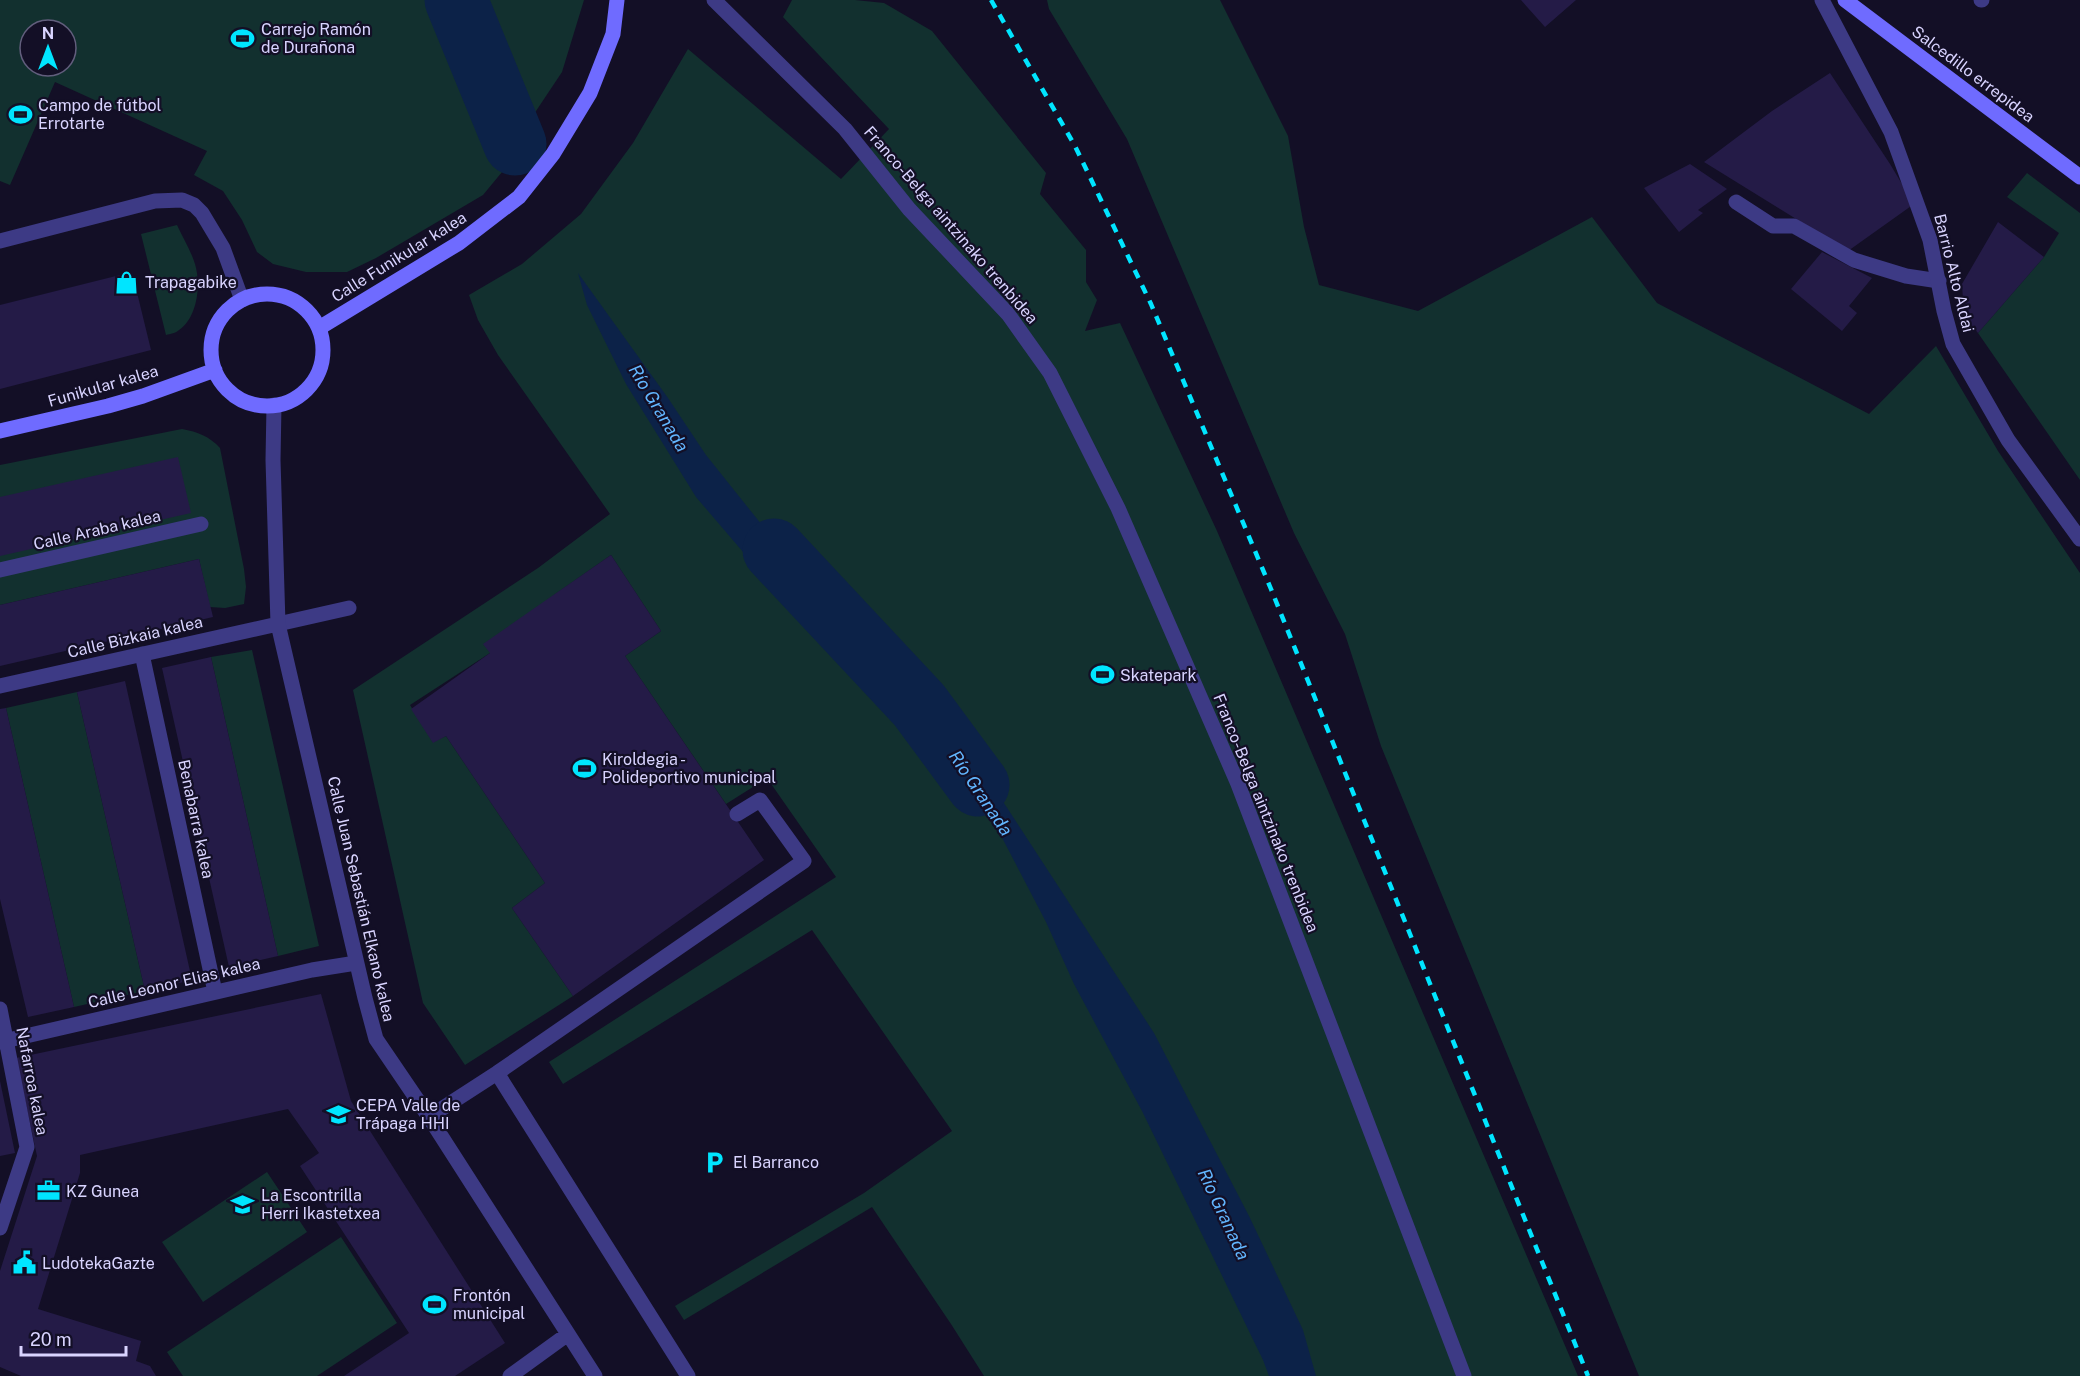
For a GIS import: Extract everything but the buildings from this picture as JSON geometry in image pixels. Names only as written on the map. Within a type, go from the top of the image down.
[{"type":"street","name":"Calle Funikular kalea","points":[[319,328],[459,243],[519,197],[553,154],[590,93],[614,34],[618,0]]},
{"type":"street","name":"Franco-Belga aintzinako trenbidea","points":[[714,0],[845,129],[909,209],[1008,314],[1050,373],[1118,508],[1238,784],[1464,1376]]},
{"type":"street","name":"Barrio Alto Aldai","points":[[1822,0],[1891,132],[1930,240],[1953,344],[2008,440],[2080,539]]},
{"type":"street","name":"Salcedillo errepidea","points":[[1845,0],[2080,177]]},
{"type":"street","points":[[0,241],[155,201],[182,200],[194,205],[202,213],[223,248],[242,300]]},
{"type":"street","points":[[1736,202],[1773,226],[1794,226],[1854,260],[1906,276],[1939,281]]},
{"type":"street","points":[[256,294],[287,297],[301,304],[312,315],[319,328],[324,352],[318,374],[310,386],[287,402],[259,405],[245,401],[222,383],[215,370],[212,343],[215,330],[230,307],[256,294]]},
{"type":"street","name":"Funikular kalea","points":[[0,431],[108,406],[215,370]]},
{"type":"street","name":"Calle Juan Sebastián Elkano kalea","points":[[274,405],[273,460],[278,624],[376,1039],[429,1117],[595,1376]]},
{"type":"street","name":"Calle Araba kalea","points":[[0,570],[201,524]]},
{"type":"street","name":"Calle Bizkaia kalea","points":[[0,686],[349,608]]},
{"type":"street","name":"Benabarra kalea","points":[[142,654],[215,992]]},
{"type":"street","points":[[429,1117],[497,1074],[804,861],[760,800],[737,814]]},
{"type":"street","name":"Calle Leonor Elias kalea","points":[[3,1041],[312,970],[357,963]]},
{"type":"street","name":"Nafarroa kalea","points":[[0,1010],[3,1041],[27,1147],[0,1228]]},
{"type":"street","points":[[497,1074],[688,1376]]},
{"type":"street","points":[[510,1376],[568,1334]]},
{"type":"green space","points":[[0,0],[456,0],[515,144],[507,166],[483,195],[376,258],[347,272],[306,272],[273,264],[257,252],[242,220],[223,191],[194,175],[207,151],[55,82],[10,185],[0,181]]},
{"type":"green space","points":[[470,0],[584,0],[562,72],[526,126]]},
{"type":"green space","points":[[792,0],[855,0],[884,3],[932,31],[1046,173],[1040,194],[1086,250],[1086,282],[1097,300],[1085,331],[1120,323],[1217,531],[1578,1376],[984,1376],[872,1207],[684,1320],[675,1306],[864,1193],[952,1131],[812,930],[563,1084],[549,1062],[836,877],[767,778],[726,804],[625,656],[661,631],[611,555],[554,595],[490,653],[410,705],[433,742],[446,736],[545,883],[512,908],[573,996],[465,1065],[423,1003],[353,690],[538,568],[610,514],[498,355],[478,320],[469,295],[522,264],[581,214],[633,143],[688,49],[841,179],[889,129],[783,17]]},
{"type":"green space","points":[[1047,0],[1220,0],[1288,136],[1304,227],[1319,285],[1418,311],[1592,217],[1657,303],[1869,414],[1936,346],[1998,451],[2080,573],[2080,1376],[1639,1376],[1381,746],[1345,634],[1294,533],[1127,139],[1049,9]]},
{"type":"green space","points":[[2027,173],[2080,213],[2080,480],[1978,333],[2044,257],[2059,233],[2007,197]]},
{"type":"green space","points":[[177,225],[195,264],[198,290],[190,317],[176,332],[166,335],[141,234]]},
{"type":"green space","points":[[182,429],[203,435],[220,448],[244,569],[246,587],[244,604],[225,608],[210,607],[199,559],[0,605],[0,465]]},
{"type":"green space","points":[[252,650],[319,946],[278,956],[211,657]]},
{"type":"green space","points":[[77,692],[145,991],[74,1007],[6,708]]},
{"type":"green space","points":[[267,1172],[307,1232],[203,1302],[162,1242]]},
{"type":"green space","points":[[341,1237],[397,1323],[317,1376],[183,1376],[167,1352]]},
{"type":"water","points":[[578,273],[706,455],[833,614],[1000,797],[1154,1033],[1249,1216],[1303,1330],[1316,1376],[1269,1376],[1142,1111],[1074,984],[1046,922],[997,828],[927,737],[875,685],[790,607],[696,497],[626,384],[587,305]]},
{"type":"waterway","name":"Río Granada","points":[[456,0],[515,144]]},
{"type":"waterway","name":"Río Granada","points":[[774,550],[919,705],[978,785]]},
{"type":"railway","points":[[991,0],[1075,146],[1151,304],[1271,589],[1588,1376]]},
{"type":"place","name":"Carrejo Ramón de Durañona","points":[[243,38]]},
{"type":"place","name":"Campo de fútbol Errotarte","points":[[20,114]]},
{"type":"place","name":"Trapagabike","points":[[127,282]]},
{"type":"place","name":"Skatepark","points":[[1102,675]]},
{"type":"place","name":"Kiroldegia - Polideportivo municipal","points":[[584,768]]},
{"type":"place","name":"CEPA Valle de Trápaga HHI","points":[[338,1114]]},
{"type":"place","name":"El Barranco","points":[[715,1162]]},
{"type":"place","name":"KZ Gunea","points":[[48,1191]]},
{"type":"place","name":"La Escontrilla Herri Ikastetxea","points":[[243,1204]]},
{"type":"place","name":"LudotekaGazte","points":[[24,1263]]},
{"type":"place","name":"Frontón municipal","points":[[435,1304]]}]
